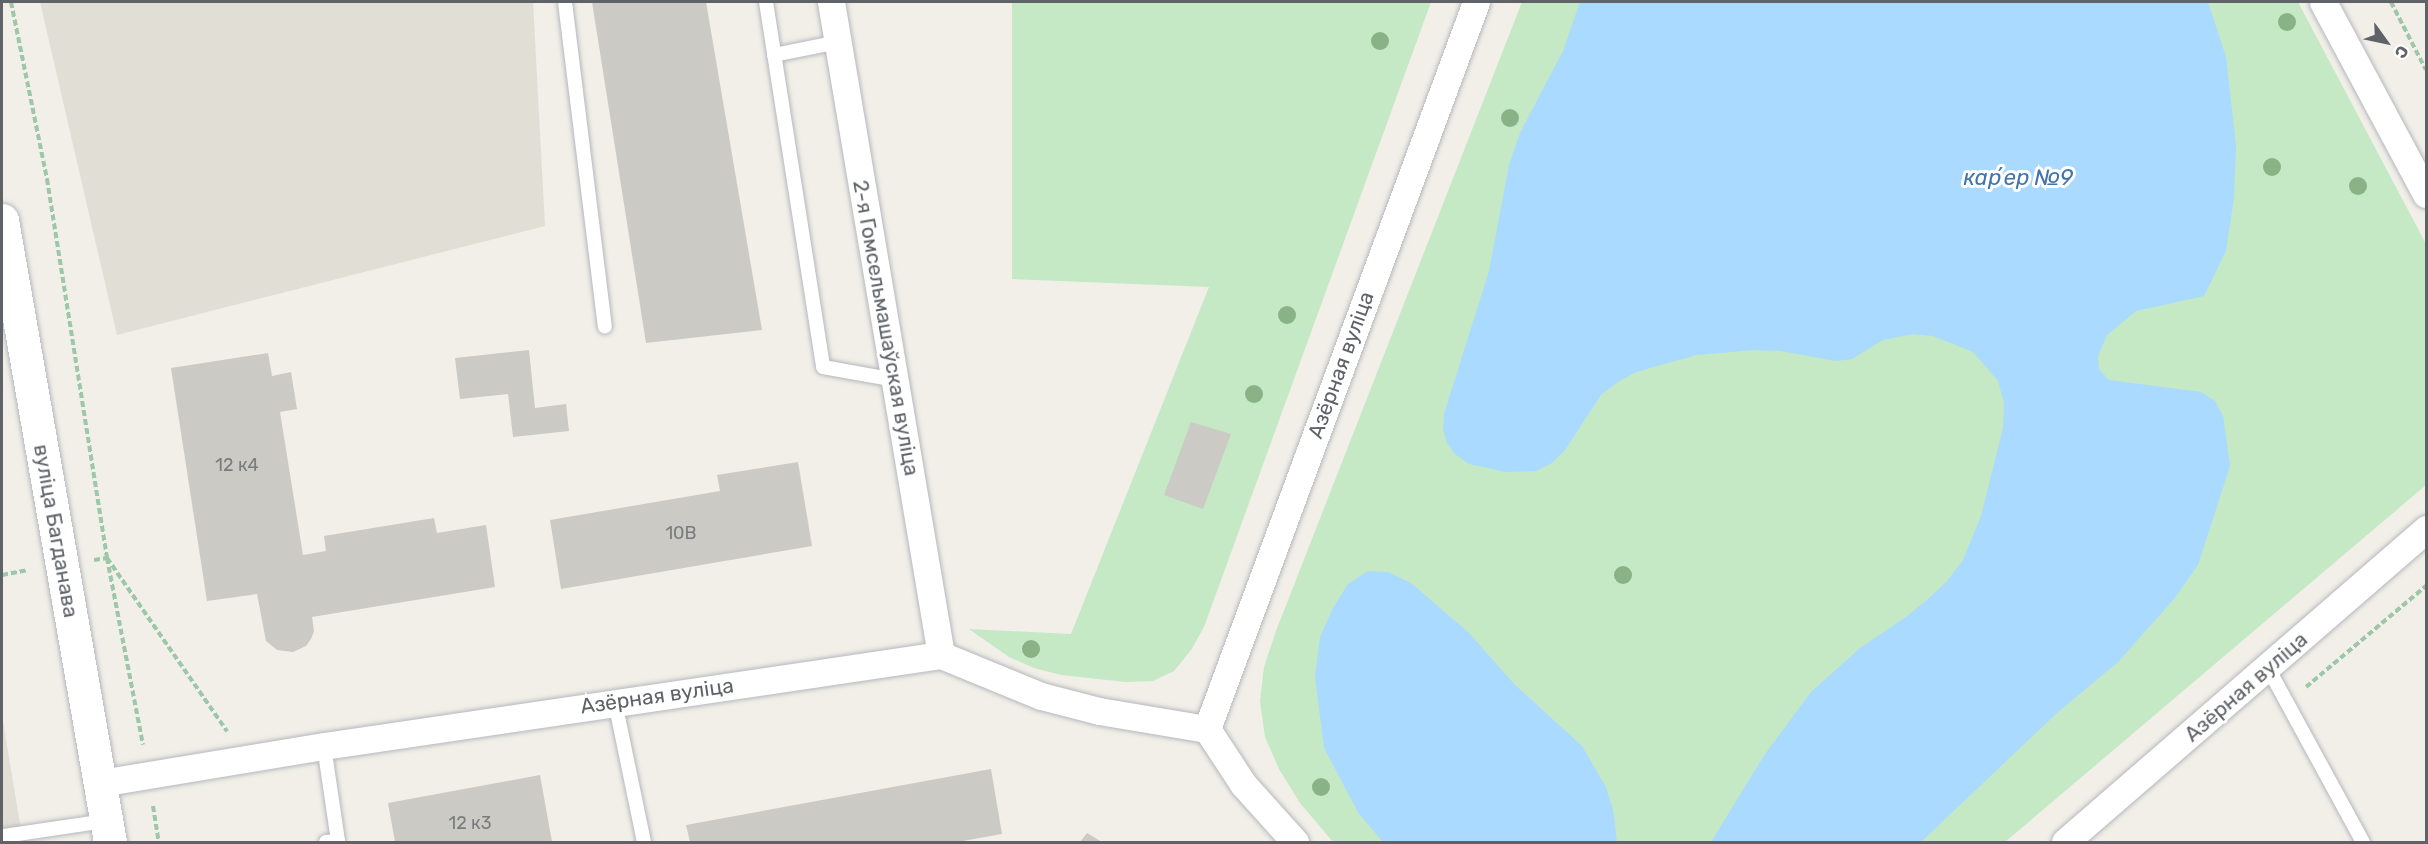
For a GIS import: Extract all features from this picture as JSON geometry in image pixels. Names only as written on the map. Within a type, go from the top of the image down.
[{"type":"street","name":"2-я Гомсельмашаўская вуліца","points":[[831,2],[941,655]]},
{"type":"street","name":"Азёрная вуліца","points":[[1207,729],[1476,2]]},
{"type":"street","points":[[2323,2],[2427,194]]},
{"type":"street","name":"вуліца Багданава","points":[[2,220],[108,832]]},
{"type":"street","name":"Азёрная вуліца","points":[[2064,843],[2427,529]]},
{"type":"street","name":"Азёрная вуліца","points":[[100,783],[149,773],[324,746],[941,655]]},
{"type":"street","points":[[941,655],[1041,696],[1099,711],[1207,729],[1243,784],[1295,843]]},
{"type":"lane","points":[[566,2],[605,327]]},
{"type":"lane","points":[[766,2],[823,367],[895,380]]},
{"type":"lane","points":[[774,55],[837,42]]},
{"type":"lane","points":[[2268,668],[2363,843]]},
{"type":"lane","points":[[615,702],[644,843]]},
{"type":"lane","points":[[324,746],[338,841],[326,843]]},
{"type":"lane","points":[[4,836],[108,832]]},
{"type":"path","points":[[11,2],[47,179],[107,558],[149,773]]},
{"type":"path","points":[[2391,2],[2427,70]]},
{"type":"path","points":[[107,558],[246,758]]},
{"type":"path","points":[[2287,703],[2427,586]]},
{"type":"shaded area","points":[[40,2],[533,2],[545,226],[117,335]]},
{"type":"shaded area","points":[[2,715],[23,842],[2,842]]},
{"type":"green space","points":[[1012,2],[1431,2],[1204,627],[1191,650],[1174,671],[1153,681],[1126,682],[1061,675],[1034,668],[1009,657],[969,629],[1071,634],[1209,287],[1012,279]]},
{"type":"green space","points":[[1522,2],[2298,2],[2426,244],[2426,485],[2005,842],[1333,842],[1300,803],[1279,769],[1265,737],[1260,701],[1264,667],[1276,631]]},
{"type":"water","name":"карʼер №9","points":[[1580,2],[2208,2],[2226,57],[2236,145],[2234,198],[2226,251],[2204,296],[2136,311],[2107,335],[2098,356],[2099,369],[2109,380],[2201,392],[2215,401],[2223,416],[2230,466],[2198,565],[2174,599],[2118,662],[2057,713],[1921,842],[1711,842],[1765,754],[1811,692],[1860,648],[1928,599],[1947,581],[1963,560],[1981,516],[2003,428],[2004,403],[1998,381],[1973,352],[1933,336],[1913,334],[1883,340],[1852,359],[1836,361],[1780,351],[1755,350],[1697,355],[1636,372],[1618,382],[1601,395],[1565,450],[1552,463],[1536,471],[1506,472],[1469,464],[1455,454],[1447,443],[1443,429],[1444,414],[1489,271],[1509,165],[1520,133],[1563,51]]},
{"type":"water","points":[[1368,571],[1388,572],[1411,583],[1469,633],[1514,684],[1582,746],[1606,787],[1613,809],[1617,842],[1383,842],[1359,814],[1324,748],[1315,677],[1320,637],[1333,608],[1348,584]]},
{"type":"building","points":[[592,2],[706,2],[762,330],[646,343]]},
{"type":"building","points":[[529,350],[535,408],[566,404],[569,431],[513,437],[508,394],[460,399],[455,358]]},
{"type":"building","points":[[268,353],[272,376],[291,372],[297,409],[280,412],[303,555],[326,551],[324,536],[434,518],[437,533],[486,525],[495,587],[312,617],[314,631],[311,639],[306,646],[293,652],[277,650],[266,641],[257,594],[207,601],[171,368]]},
{"type":"building","points":[[1191,422],[1231,434],[1203,509],[1164,495]]},
{"type":"building","points":[[798,462],[812,546],[561,589],[550,520],[720,491],[717,475]]},
{"type":"building","points":[[991,769],[1002,834],[957,842],[690,842],[686,825]]},
{"type":"building","points":[[540,775],[552,842],[395,842],[388,803]]},
{"type":"building","points":[[1087,833],[1102,842],[1080,842]]}]
